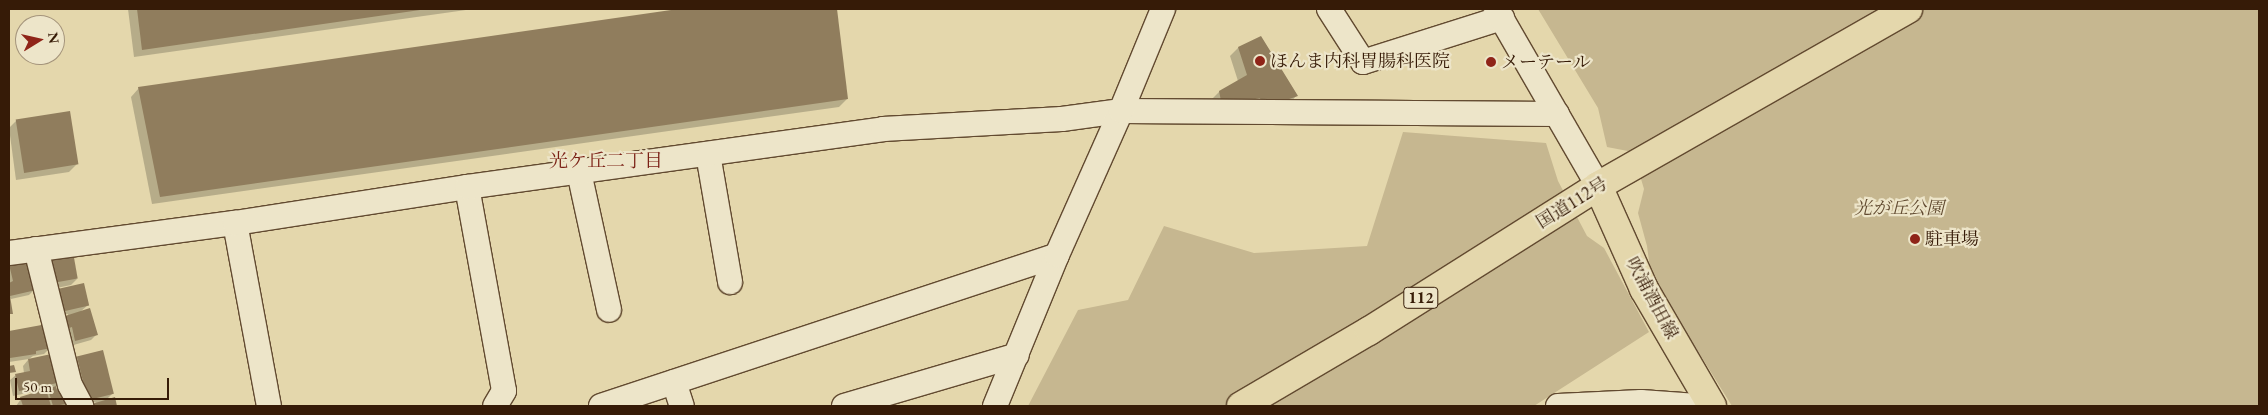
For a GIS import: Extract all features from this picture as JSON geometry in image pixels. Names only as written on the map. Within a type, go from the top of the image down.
[{"type":"main road","name":"国道112号","points":[[1241,406],[1369,331],[1598,186],[1908,9]]},
{"type":"main road","name":"吹浦酒田線","points":[[1598,186],[1644,289],[1712,406]]},
{"type":"street","points":[[995,406],[1057,255],[1121,112],[1163,9]]},
{"type":"street","points":[[1329,9],[1363,62],[1499,13],[1598,186]]},
{"type":"street","points":[[9,253],[236,223],[467,187],[883,129],[1062,119],[1121,112],[1557,114]]},
{"type":"street","points":[[708,154],[730,282]]},
{"type":"street","points":[[579,172],[609,310]]},
{"type":"street","points":[[467,187],[504,391],[496,406]]},
{"type":"street","points":[[236,223],[269,406]]},
{"type":"street","points":[[36,249],[70,385],[81,406]]},
{"type":"street","points":[[601,406],[1057,255]]},
{"type":"street","points":[[844,406],[1017,355]]},
{"type":"street","points":[[674,382],[682,406]]},
{"type":"street","points":[[1558,406],[1641,402],[1697,406]]},
{"type":"green space","name":"光が丘公園","points":[[1538,9],[2259,9],[2259,406],[1732,406],[1651,276],[1647,246],[1638,213],[1644,189],[1633,152],[1607,147],[1598,108]]},
{"type":"green space","points":[[1403,132],[1546,143],[1558,181],[1587,236],[1604,248],[1649,332],[1534,406],[1028,406],[1078,310],[1128,300],[1164,226],[1254,253],[1367,246]]},
{"type":"building","points":[[137,9],[420,9],[420,10],[142,50]]},
{"type":"building","points":[[678,9],[837,9],[848,99],[160,197],[138,87]]},
{"type":"building","name":"ほんま内科胃腸科医院","points":[[1261,36],[1298,96],[1263,108],[1260,98],[1222,106],[1219,91],[1247,75],[1238,47]]},
{"type":"building","points":[[70,111],[78,164],[24,173],[16,120]]},
{"type":"building","points":[[73,252],[78,279],[51,283],[46,257]]},
{"type":"building","points":[[31,263],[36,290],[10,296],[13,314],[9,314],[9,283],[13,281],[9,264]]},
{"type":"building","points":[[84,283],[89,305],[63,311],[58,289]]},
{"type":"building","points":[[90,308],[98,335],[75,341],[72,327],[66,329],[62,317]]},
{"type":"building","points":[[47,324],[51,348],[36,351],[36,354],[10,358],[9,331]]},
{"type":"building","points":[[103,350],[114,394],[88,400],[77,357]]},
{"type":"building","points":[[56,353],[62,382],[19,391],[15,374],[30,371],[28,359]]},
{"type":"building","points":[[14,365],[16,372],[9,373],[9,366]]},
{"type":"building","points":[[56,386],[57,390],[68,387],[73,403],[53,406],[48,389]]},
{"type":"building","points":[[46,389],[51,406],[23,406],[20,397]]},
{"type":"building","points":[[115,397],[117,406],[92,406],[92,404]]},
{"type":"place","name":"ほんま内科胃腸科医院","points":[[1260,61]]},
{"type":"place","name":"メーテール","points":[[1491,62]]},
{"type":"place","name":"駐車場","points":[[1915,239]]},
{"type":"district","name":"光ケ丘二丁目","points":[[606,161]]}]
